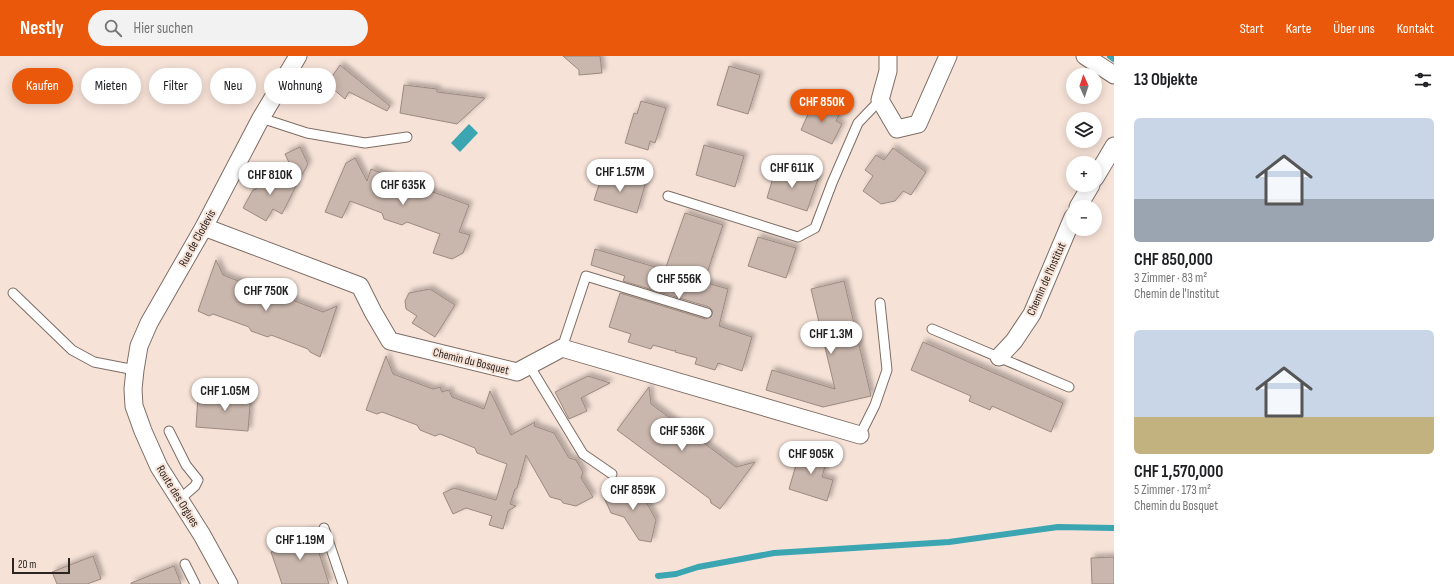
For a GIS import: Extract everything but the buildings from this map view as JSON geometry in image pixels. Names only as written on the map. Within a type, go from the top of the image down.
[{"type":"street","name":"Rue de Clodevis","points":[[134,406],[133,389],[139,346],[149,323],[204,227],[261,118],[298,56]]},
{"type":"street","points":[[888,56],[888,71],[880,100],[897,129],[918,124],[948,56]]},
{"type":"street","points":[[1085,56],[1114,75]]},
{"type":"street","points":[[1102,166],[1114,146]]},
{"type":"street","name":"Chemin du Bosquet","points":[[204,227],[360,286],[390,341],[517,372],[562,348]]},
{"type":"street","name":"Chemin de l'Institut","points":[[999,358],[1014,341],[1032,314],[1066,233]]},
{"type":"street","points":[[562,348],[860,435]]},
{"type":"street","name":"Route des Orgues","points":[[134,406],[159,467],[202,535],[229,584]]},
{"type":"lane","points":[[668,196],[798,237],[815,228],[832,183],[858,123],[880,100]]},
{"type":"lane","points":[[261,118],[307,133],[365,143],[407,137]]},
{"type":"lane","points":[[562,348],[586,276],[707,313]]},
{"type":"lane","points":[[13,293],[72,350],[94,362],[135,370]]},
{"type":"lane","points":[[860,435],[874,405],[887,370],[880,303]]},
{"type":"lane","points":[[932,329],[1069,387]]},
{"type":"lane","points":[[530,365],[583,454],[612,474]]},
{"type":"lane","points":[[169,431],[186,464],[198,480],[195,486],[180,499]]},
{"type":"lane","points":[[324,528],[343,584]]},
{"type":"lane","points":[[185,564],[195,584]]},
{"type":"water","points":[[469,124],[478,133],[460,152],[451,143]]},
{"type":"waterway","points":[[1110,56],[1114,59]]},
{"type":"waterway","points":[[658,576],[676,574],[698,567],[774,553],[949,542],[1058,527],[1114,528]]}]
